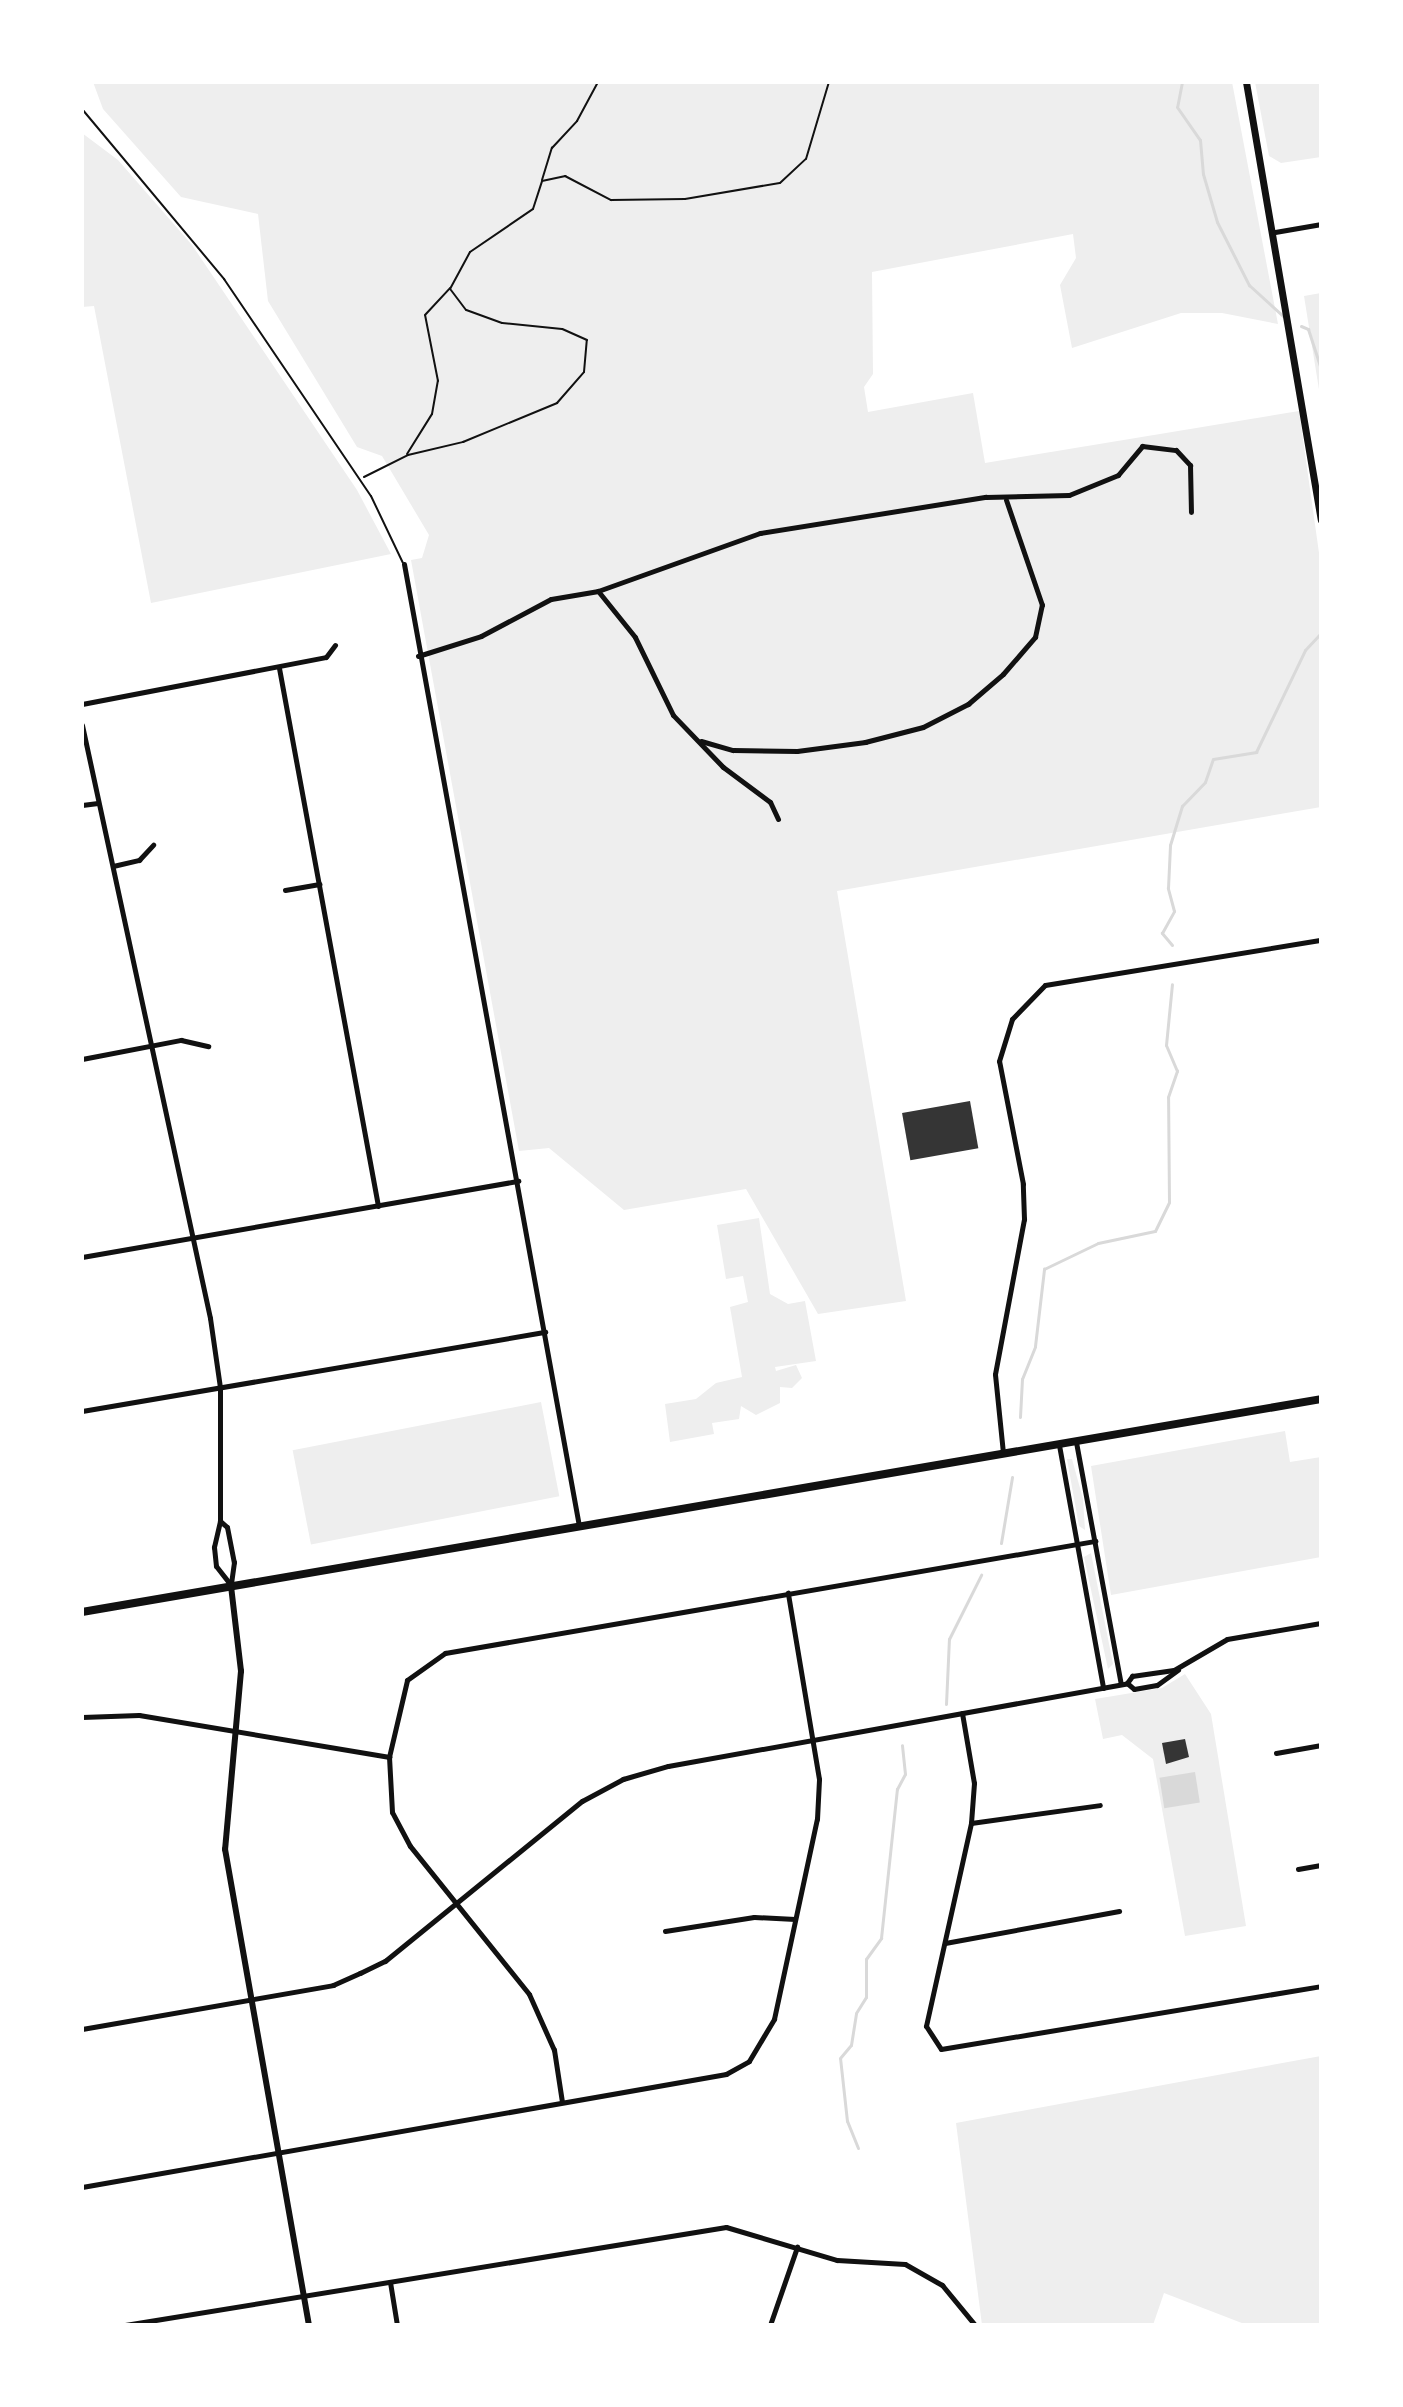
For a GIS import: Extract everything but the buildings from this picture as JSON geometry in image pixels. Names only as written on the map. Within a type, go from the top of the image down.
[{"type":"main road","points":[[1246,82],[1275,232],[1321,520]]},
{"type":"main road","points":[[82,1612],[1321,1399]]},
{"type":"street","points":[[1275,232],[1321,224]]},
{"type":"street","points":[[418,656],[481,636],[551,599],[598,591],[760,533],[986,497],[1006,500],[1096,488],[1118,475],[1142,446],[1159,445],[1176,450],[1190,465],[1191,512]]},
{"type":"street","points":[[700,740],[733,750],[797,751],[865,742],[923,727],[968,704],[1003,674],[1035,637],[1042,605],[1006,500]]},
{"type":"street","points":[[404,564],[418,656],[518,1181],[579,1526]]},
{"type":"street","points":[[598,591],[635,637],[673,715],[723,767],[770,802],[778,819]]},
{"type":"street","points":[[82,704],[279,668],[326,657],[335,645]]},
{"type":"street","points":[[279,668],[378,1206]]},
{"type":"street","points":[[82,725],[194,1239],[220,1387],[220,1521],[216,1566],[231,1585]]},
{"type":"street","points":[[82,805],[98,803]]},
{"type":"street","points":[[113,866],[139,860],[153,845]]},
{"type":"street","points":[[285,890],[319,884]]},
{"type":"street","points":[[1003,1454],[995,1374],[1024,1219],[1023,1184],[999,1061],[1012,1019],[1045,985],[1321,940]]},
{"type":"street","points":[[82,1059],[181,1040],[208,1046]]},
{"type":"street","points":[[82,1257],[518,1181]]},
{"type":"street","points":[[82,1411],[545,1332]]},
{"type":"street","points":[[1076,1442],[1124,1684]]},
{"type":"street","points":[[1059,1445],[1103,1688]]},
{"type":"street","points":[[220,1521],[227,1527],[234,1562],[231,1585],[241,1671],[238,1733],[225,1849],[309,2325]]},
{"type":"street","points":[[562,2102],[544,2021],[398,1829],[387,1794],[389,1757],[407,1680],[445,1653],[1095,1541]]},
{"type":"street","points":[[82,2187],[726,2074],[749,2061],[766,2040],[817,1819],[819,1779],[814,1739],[788,1593]]},
{"type":"street","points":[[1124,1684],[1134,1689],[1157,1685],[1180,1667],[1227,1639],[1321,1623]]},
{"type":"street","points":[[82,2029],[333,1985],[360,1973],[385,1961],[582,1801],[623,1779],[814,1739],[1124,1684],[1132,1676],[1180,1667]]},
{"type":"street","points":[[962,1713],[974,1783],[971,1823],[926,2026],[933,2043],[951,2050],[1321,1986]]},
{"type":"street","points":[[82,1717],[139,1715],[389,1757]]},
{"type":"street","points":[[1276,1753],[1321,1745]]},
{"type":"street","points":[[971,1823],[1100,1805]]},
{"type":"street","points":[[1298,1869],[1321,1865]]},
{"type":"street","points":[[945,1943],[1119,1911]]},
{"type":"street","points":[[665,1931],[754,1917],[795,1919]]},
{"type":"street","points":[[125,2325],[694,2228],[759,2232],[837,2260],[905,2264],[942,2285],[975,2325]]},
{"type":"street","points":[[770,2325],[797,2247]]},
{"type":"street","points":[[390,2282],[397,2325]]},
{"type":"lane","points":[[82,109],[224,279],[359,479],[394,535],[404,564]]},
{"type":"path","points":[[406,456],[432,414],[438,381],[425,315],[451,287],[470,252],[533,209],[552,148],[577,121],[598,82]]},
{"type":"path","points":[[542,181],[565,176],[611,200],[685,199],[780,183],[806,159],[829,82]]},
{"type":"path","points":[[359,479],[406,456],[463,442],[557,403],[584,372],[587,340],[562,329],[502,323],[466,310],[451,287]]},
{"type":"shaded area","points":[[93,82],[1232,82],[1278,324],[1222,313],[1181,313],[1072,348],[1060,285],[1076,258],[1073,234],[872,272],[873,374],[864,387],[868,412],[973,393],[985,463],[1299,411],[1321,567],[1321,807],[837,891],[906,1301],[818,1314],[746,1189],[624,1210],[549,1148],[519,1151],[411,560],[422,558],[429,535],[382,456],[357,447],[268,301],[258,214],[181,197],[103,109]]},
{"type":"shaded area","points":[[1255,82],[1321,82],[1321,157],[1281,163],[1269,156]]},
{"type":"shaded area","points":[[82,133],[118,160],[192,245],[357,490],[391,554],[151,603],[94,306],[82,307]]},
{"type":"shaded area","points":[[1321,293],[1321,402],[1304,296]]},
{"type":"shaded area","points":[[759,1218],[770,1294],[788,1304],[805,1301],[816,1361],[775,1367],[776,1371],[796,1365],[802,1378],[792,1388],[780,1387],[780,1403],[756,1415],[741,1406],[739,1419],[712,1423],[714,1434],[670,1442],[665,1404],[696,1399],[716,1383],[742,1377],[730,1307],[748,1302],[743,1276],[726,1279],[717,1225]]},
{"type":"shaded area","points":[[541,1402],[559,1496],[311,1545],[293,1450]]},
{"type":"shaded area","points":[[1285,1431],[1290,1462],[1321,1457],[1321,1557],[1111,1595],[1091,1466]]},
{"type":"shaded area","points":[[1067,1459],[1072,1459],[1083,1499],[1085,1530],[1079,1526]]},
{"type":"shaded area","points":[[1091,1553],[1113,1664],[1108,1669],[1084,1557]]},
{"type":"shaded area","points":[[1185,1674],[1211,1714],[1246,1926],[1185,1936],[1153,1759],[1122,1735],[1103,1739],[1095,1699],[1162,1688]]},
{"type":"shaded area","points":[[1195,1772],[1200,1803],[1164,1808],[1159,1778]]},
{"type":"shaded area","points":[[1321,2056],[1321,2325],[1247,2325],[1164,2293],[1153,2325],[982,2325],[956,2123]]},
{"type":"waterway","points":[[1182,82],[1177,107],[1200,140],[1203,174],[1217,222],[1249,285],[1284,317]]},
{"type":"waterway","points":[[1301,326],[1308,329],[1321,369]]},
{"type":"waterway","points":[[1172,945],[1162,933],[1174,911],[1168,888],[1170,845],[1182,806],[1205,782],[1213,759],[1256,752],[1305,650],[1321,633]]},
{"type":"waterway","points":[[1020,1417],[1022,1379],[1035,1346],[1044,1269],[1098,1243],[1155,1231],[1169,1202],[1168,1097],[1177,1071],[1166,1045],[1172,984]]},
{"type":"waterway","points":[[1001,1543],[1012,1477]]},
{"type":"waterway","points":[[946,1704],[949,1639],[981,1575]]},
{"type":"waterway","points":[[858,2148],[847,2121],[840,2058],[851,2045],[856,2013],[866,1997],[866,1959],[881,1938],[897,1789],[905,1774],[902,1745]]}]
